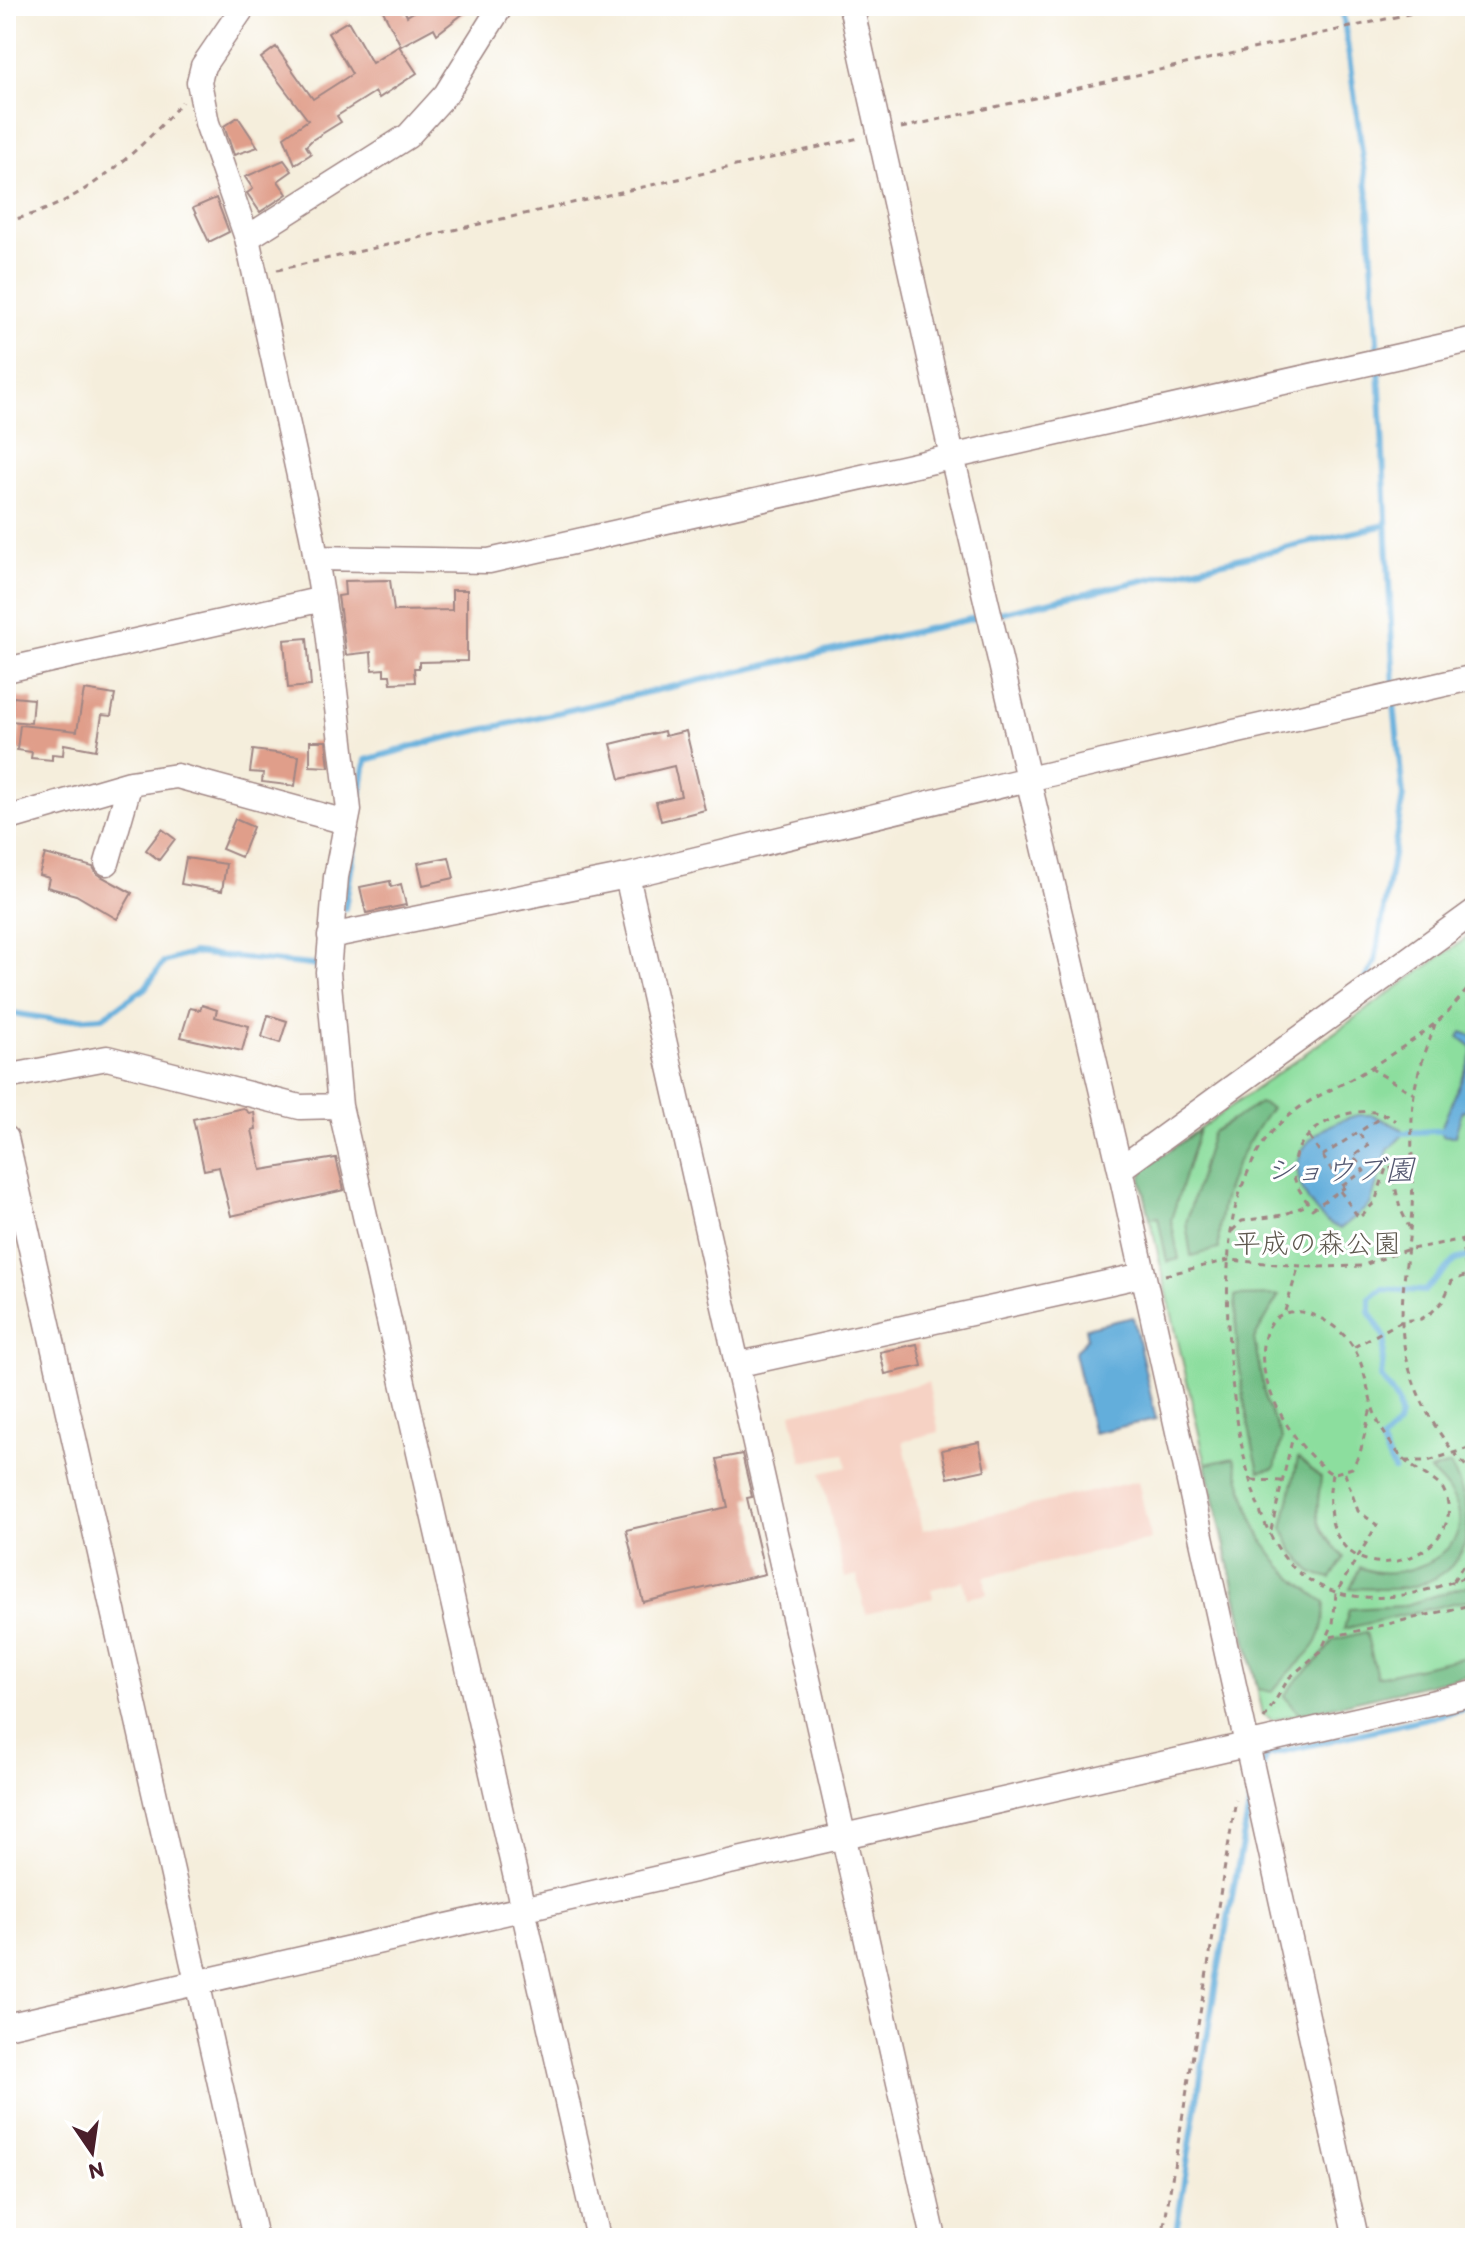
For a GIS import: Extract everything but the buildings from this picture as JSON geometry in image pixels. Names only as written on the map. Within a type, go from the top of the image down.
[{"type":"street","points":[[244,6],[203,66],[199,82],[207,123],[247,238],[256,275],[323,599],[349,810],[330,936],[330,1018],[340,1106],[598,2238]]},
{"type":"street","points":[[247,238],[408,136],[446,94],[501,6]]},
{"type":"street","points":[[851,6],[952,456],[1120,1169],[1151,1276],[1256,1793],[1356,2238]]},
{"type":"street","points":[[316,558],[489,561],[1475,339]]},
{"type":"street","points":[[6,670],[323,599]]},
{"type":"street","points":[[330,936],[627,876],[1028,779],[1475,677]]},
{"type":"street","points":[[6,819],[130,783],[177,776],[346,822]]},
{"type":"street","points":[[107,863],[130,783]]},
{"type":"street","points":[[627,876],[740,1364],[934,2238]]},
{"type":"street","points":[[1120,1169],[1475,911]]},
{"type":"street","points":[[6,1077],[107,1058],[300,1107],[340,1106]]},
{"type":"street","points":[[6,1138],[255,2238]]},
{"type":"street","points":[[740,1364],[1151,1276]]},
{"type":"street","points":[[6,2026],[1475,1693]]},
{"type":"path","points":[[256,275],[1444,6]]},
{"type":"path","points":[[6,221],[21,219],[74,195],[121,162],[154,136],[199,82]]},
{"type":"path","points":[[1475,981],[1435,1024],[1370,1068],[1317,1094],[1282,1119],[1243,1181],[1229,1260],[1229,1356],[1236,1406],[1252,1480],[1278,1551],[1301,1574],[1336,1593],[1380,1597],[1414,1595],[1475,1573]]},
{"type":"path","points":[[1463,995],[1475,990]]},
{"type":"path","points":[[1435,1024],[1414,1094],[1414,1145],[1402,1321],[1414,1380],[1452,1453],[1475,1475]]},
{"type":"path","points":[[1370,1068],[1414,1094]]},
{"type":"path","points":[[1358,1132],[1368,1146],[1353,1156],[1364,1171],[1312,1209],[1296,1186],[1293,1171],[1300,1148],[1309,1136],[1356,1111],[1386,1114],[1395,1121]]},
{"type":"path","points":[[1322,1156],[1386,1114]]},
{"type":"path","points":[[1309,1136],[1359,1218],[1375,1202],[1389,1159],[1400,1208],[1409,1227]]},
{"type":"path","points":[[1232,1231],[1242,1221],[1283,1215],[1309,1204]]},
{"type":"path","points":[[1151,1276],[1229,1260],[1361,1266],[1406,1250],[1475,1237]]},
{"type":"path","points":[[1461,1238],[1467,1275],[1475,1286]]},
{"type":"path","points":[[1285,1311],[1301,1310],[1318,1316],[1337,1329],[1353,1348],[1369,1381],[1371,1408],[1360,1453],[1352,1468],[1332,1474],[1312,1461],[1293,1436],[1267,1375],[1263,1346],[1270,1323],[1285,1311],[1299,1265]]},
{"type":"path","points":[[1353,1348],[1402,1321],[1421,1319],[1432,1312],[1443,1301],[1452,1281],[1467,1275]]},
{"type":"path","points":[[1332,1474],[1329,1503],[1334,1526],[1358,1555],[1386,1564],[1406,1562],[1425,1555],[1442,1542],[1450,1524],[1451,1511],[1443,1489],[1405,1461],[1382,1430],[1371,1408]]},
{"type":"path","points":[[1270,1532],[1293,1436]]},
{"type":"path","points":[[1405,1461],[1428,1461],[1475,1446]]},
{"type":"path","points":[[1264,1719],[1289,1678],[1321,1651],[1329,1638],[1336,1593],[1377,1525],[1358,1511],[1344,1471]]},
{"type":"path","points":[[1252,1480],[1282,1481]]},
{"type":"path","points":[[1450,1584],[1475,1547]]},
{"type":"path","points":[[1329,1638],[1475,1604]]},
{"type":"path","points":[[1162,2238],[1233,1806],[1238,1797],[1256,1793]]},
{"type":"shaded area","points":[[928,1382],[939,1432],[903,1441],[923,1530],[1138,1481],[1151,1540],[984,1577],[987,1594],[967,1598],[963,1581],[931,1589],[933,1598],[866,1614],[857,1576],[845,1578],[821,1473],[847,1467],[844,1454],[802,1462],[791,1413]]},
{"type":"green space","name":"平成の森公園","points":[[1475,932],[1475,1674],[1272,1720],[1263,1714],[1141,1179],[1145,1168]]},
{"type":"green space","points":[[1260,1103],[1271,1108],[1249,1140],[1232,1174],[1222,1210],[1219,1249],[1191,1256],[1186,1223],[1212,1133]]},
{"type":"green space","points":[[1199,1130],[1171,1220],[1179,1259],[1167,1262],[1158,1217],[1150,1218],[1141,1179],[1145,1168]]},
{"type":"green space","points":[[1279,1295],[1254,1339],[1266,1403],[1282,1438],[1275,1468],[1259,1471],[1242,1384],[1235,1296]]},
{"type":"green space","points":[[1234,1458],[1263,1541],[1287,1572],[1325,1602],[1321,1634],[1316,1644],[1272,1692],[1258,1689],[1206,1464]]},
{"type":"green space","points":[[1298,1458],[1321,1478],[1319,1522],[1344,1557],[1331,1578],[1312,1573],[1292,1549],[1283,1528]]},
{"type":"green space","points":[[1450,1465],[1465,1500],[1467,1518],[1467,1535],[1462,1551],[1452,1565],[1438,1576],[1410,1587],[1350,1588],[1360,1567],[1388,1573],[1403,1571],[1434,1559],[1446,1550],[1455,1538],[1459,1525],[1458,1509],[1447,1488],[1430,1471]]},
{"type":"green space","points":[[1475,1583],[1475,1598],[1344,1629],[1349,1609],[1403,1606]]},
{"type":"green space","points":[[1366,1632],[1377,1677],[1475,1655],[1475,1674],[1300,1714],[1284,1696],[1290,1688],[1333,1640]]},
{"type":"water","points":[[1462,1032],[1475,1037],[1475,1107],[1462,1111],[1455,1136],[1443,1136],[1441,1128],[1472,1055],[1472,1047],[1459,1037]]},
{"type":"water","name":"ショウブ園","points":[[1358,1115],[1373,1115],[1402,1129],[1402,1136],[1388,1150],[1370,1205],[1340,1229],[1318,1214],[1308,1200],[1300,1184],[1300,1156],[1315,1135]]},
{"type":"water","points":[[1133,1317],[1156,1419],[1093,1433],[1074,1353],[1087,1338],[1085,1328]]},
{"type":"waterway","points":[[1342,6],[1368,195],[1378,356]]},
{"type":"waterway","points":[[1379,367],[1394,688]]},
{"type":"waterway","points":[[995,614],[1386,525]]},
{"type":"waterway","points":[[359,810],[366,760],[437,740],[984,616]]},
{"type":"waterway","points":[[1366,979],[1375,962],[1403,796],[1394,703]]},
{"type":"waterway","points":[[345,908],[356,836]]},
{"type":"waterway","points":[[6,1012],[56,1020],[103,1017],[145,988],[164,962],[193,953],[321,966]]},
{"type":"waterway","points":[[1402,1133],[1449,1130]]},
{"type":"waterway","points":[[1394,1470],[1381,1442],[1398,1425],[1400,1416],[1398,1403],[1381,1377],[1385,1338],[1370,1312],[1370,1298],[1382,1289],[1425,1291],[1455,1260],[1475,1255]]},
{"type":"waterway","points":[[1261,1771],[1267,1755],[1475,1707]]},
{"type":"waterway","points":[[1175,2238],[1216,1982],[1251,1796]]}]
